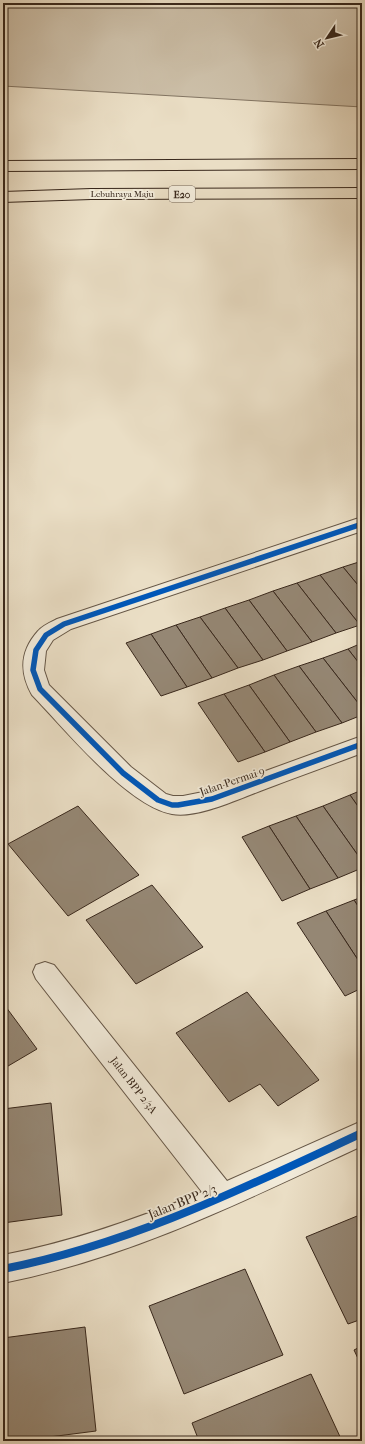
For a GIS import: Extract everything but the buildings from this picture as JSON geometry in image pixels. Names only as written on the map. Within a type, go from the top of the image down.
[{"type":"highway","points":[[3,166],[362,164]]},
{"type":"highway","name":"Lebuhraya Maju","points":[[3,196],[362,193]]},
{"type":"street","name":"Jalan Permai 9","points":[[362,524],[64,624],[46,635],[36,650],[33,670],[40,689],[127,778],[150,796],[171,805],[194,804],[217,798],[362,744]]},
{"type":"street","name":"Jalan BPP 2/3A","points":[[45,972],[223,1197]]},
{"type":"street","name":"Jalan BPP 2/3","points":[[3,1269],[29,1265],[115,1240],[223,1197],[362,1133]]},
{"type":"shaded area","points":[[3,3],[362,3],[362,107],[3,86]]},
{"type":"cycle path","points":[[362,524],[64,624],[46,635],[36,650],[33,670],[40,689],[103,755],[141,789],[158,800],[172,805],[189,804],[217,798],[362,744]]},
{"type":"cycle path","points":[[3,1269],[67,1254],[150,1226],[243,1187],[362,1133]]}]
